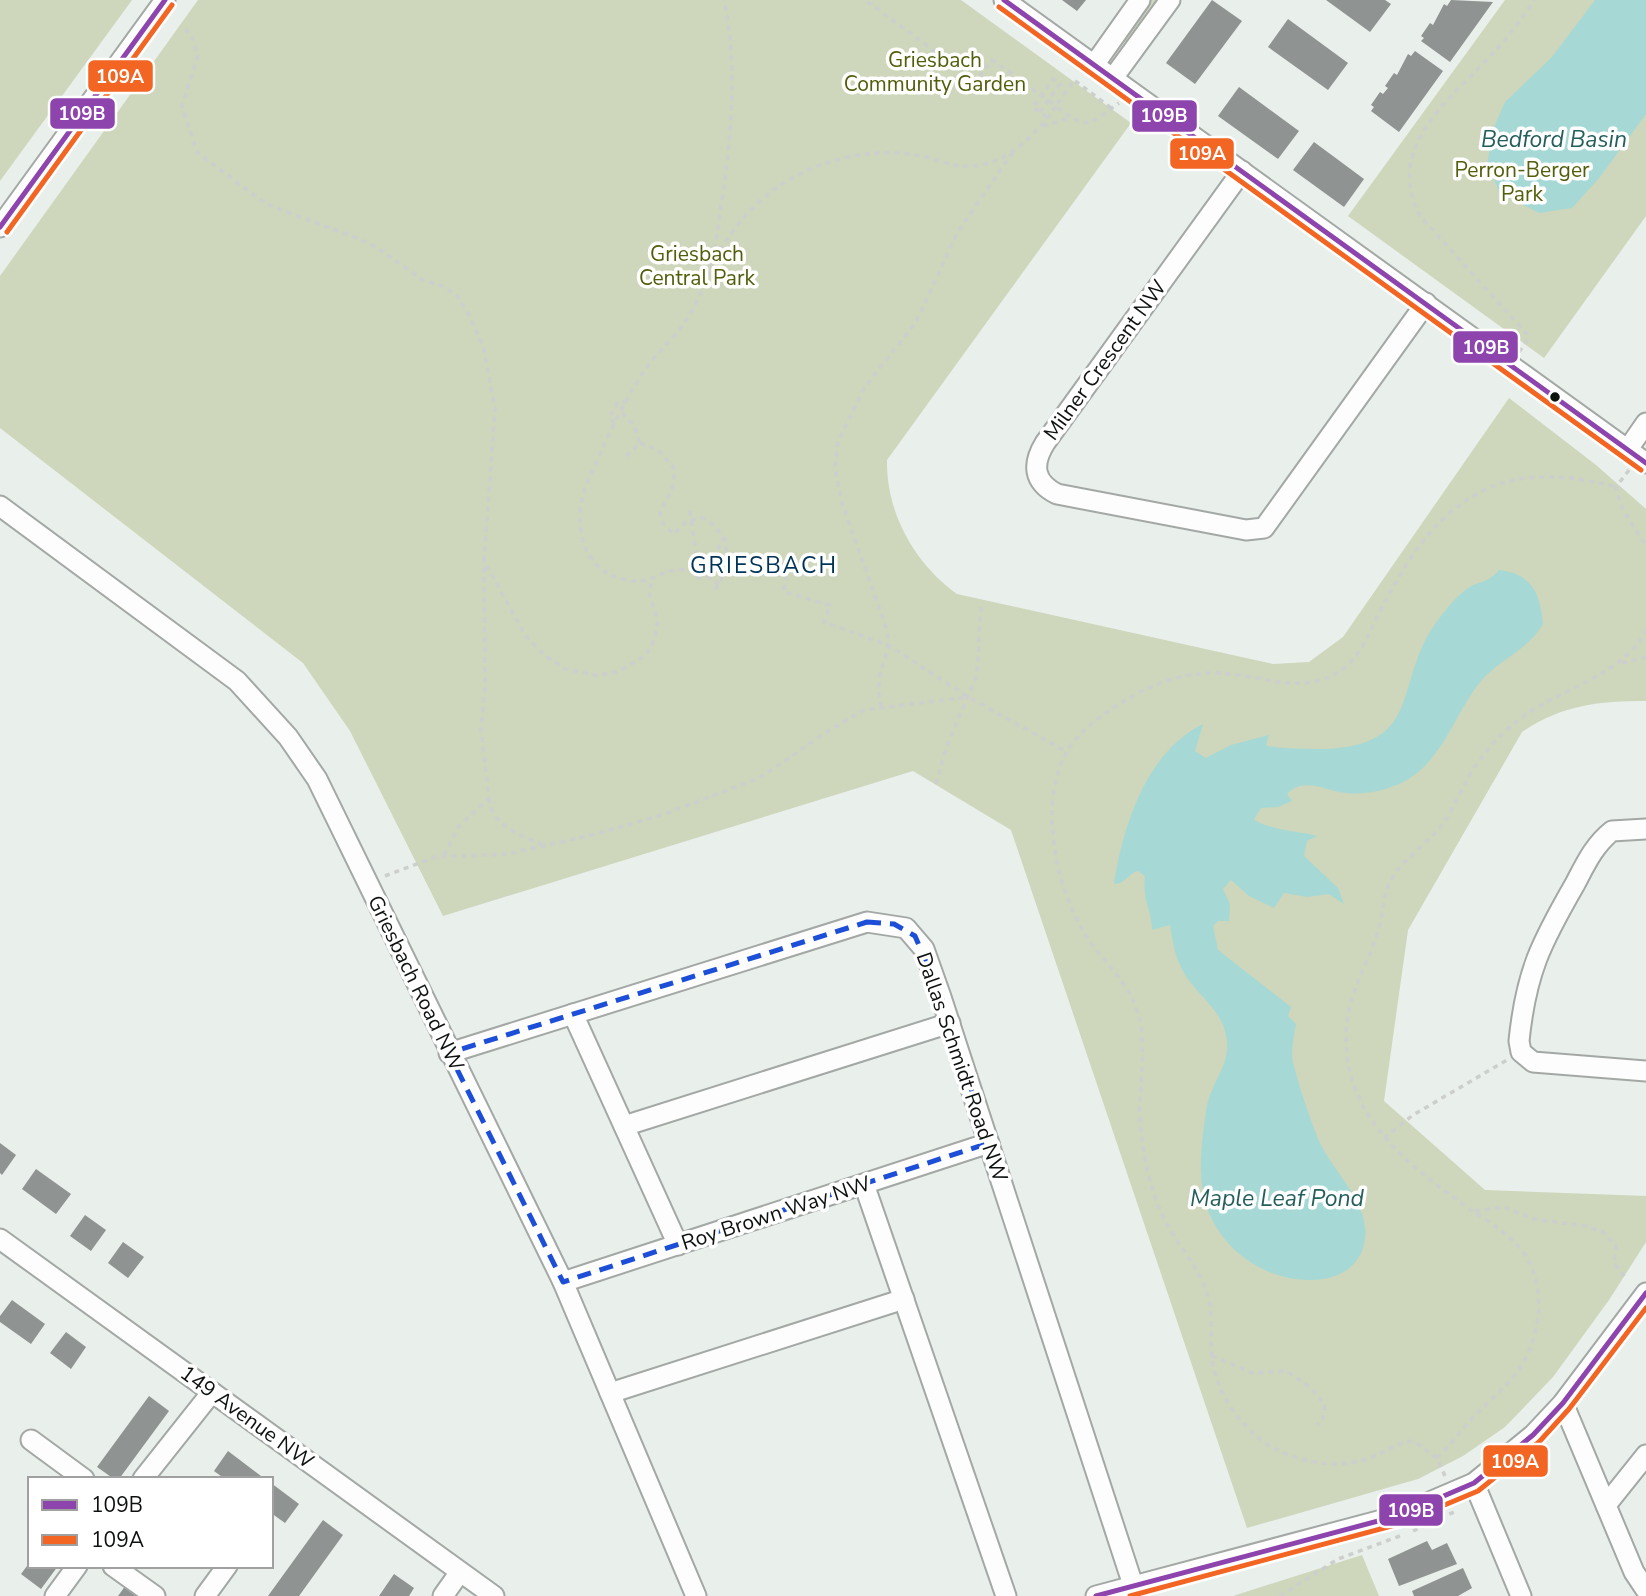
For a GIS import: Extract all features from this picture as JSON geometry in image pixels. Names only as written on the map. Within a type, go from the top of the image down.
[{"type":"street","points":[[0,227],[164,0]]},
{"type":"street","points":[[1004,0],[1628,449],[1638,466]]},
{"type":"street","points":[[1094,65],[1140,0]]},
{"type":"street","points":[[1113,78],[1170,0]]},
{"type":"street","name":"Milner Crescent NW","points":[[1242,171],[1045,443],[1035,464],[1037,475],[1047,489],[1057,494],[1246,530],[1264,528],[1426,303]]},
{"type":"street","points":[[1628,449],[1646,424]]},
{"type":"street","name":"Griesbach Road NW","points":[[0,506],[208,657],[262,706],[317,779],[563,1282],[696,1596]]},
{"type":"street","points":[[1646,829],[1624,828],[1612,831],[1603,838],[1547,929],[1534,961],[1525,997],[1519,1041],[1521,1052],[1533,1062],[1550,1066],[1646,1071]]},
{"type":"street","name":"Dallas Schmidt Road NW","points":[[449,1053],[867,922],[894,924],[906,928],[924,949],[950,1023],[1133,1585]]},
{"type":"street","points":[[573,1014],[678,1245]]},
{"type":"street","points":[[624,1126],[950,1023]]},
{"type":"street","name":"Roy Brown Way NW","points":[[563,1282],[989,1143]]},
{"type":"street","points":[[864,1184],[1006,1596]]},
{"type":"street","name":"149 Avenue NW","points":[[0,1239],[494,1596]]},
{"type":"street","points":[[610,1393],[904,1299]]},
{"type":"street","points":[[1096,1596],[1364,1526],[1397,1516],[1474,1483],[1534,1435],[1643,1303]]},
{"type":"street","points":[[145,1477],[212,1392]]},
{"type":"street","points":[[1563,1403],[1606,1505],[1645,1584]]},
{"type":"street","points":[[31,1440],[81,1477]]},
{"type":"street","points":[[1606,1505],[1646,1455]]},
{"type":"street","points":[[1474,1483],[1521,1596]]},
{"type":"street","points":[[55,1596],[76,1568]]},
{"type":"street","points":[[116,1568],[155,1596]]},
{"type":"street","points":[[205,1596],[226,1568]]},
{"type":"street","points":[[443,1596],[460,1572]]},
{"type":"street","name":"Griesbach Road NW","points":[[686,1572],[690,1596]]},
{"type":"path","points":[[712,265],[725,186],[731,114],[731,50],[724,0]]},
{"type":"path","points":[[864,0],[976,81],[992,60],[1056,107],[1042,126],[1014,151],[957,233],[916,322],[864,388],[838,442],[836,482],[848,524],[884,622],[888,645],[877,681],[881,707]]},
{"type":"path","points":[[1511,364],[1528,339],[1527,334],[1421,217],[1411,196],[1409,178],[1415,149],[1432,118],[1500,46],[1534,0]]},
{"type":"path","points":[[185,29],[192,37],[198,56],[182,106],[197,152],[266,204],[357,239],[423,280],[445,287],[457,296],[484,346],[495,408],[484,561],[485,686],[481,729],[489,805],[499,821],[518,834],[543,845]]},
{"type":"path","points":[[1040,112],[1060,84],[1053,79],[1033,107],[1048,118]]},
{"type":"path","points":[[1056,90],[1064,95]]},
{"type":"path","points":[[1042,126],[1071,117]]},
{"type":"path","points":[[655,578],[631,581],[609,574],[592,562],[581,544],[580,519],[587,483],[614,424],[644,372],[692,312],[712,265],[744,215],[769,194],[808,169],[843,158],[882,153],[922,156],[964,166],[1014,151]]},
{"type":"path","points":[[614,424],[610,416],[614,407],[619,401],[628,402]]},
{"type":"path","points":[[621,412],[634,425],[640,443],[661,453],[674,468],[674,484],[660,513],[663,524],[674,534],[691,520],[702,518],[710,522],[724,541],[726,572],[714,591]]},
{"type":"path","points":[[626,456],[640,443]]},
{"type":"path","points":[[1616,487],[1638,466]]},
{"type":"path","points":[[1447,1480],[1437,1458],[1414,1441],[1398,1444],[1369,1459],[1353,1462],[1293,1457],[1266,1444],[1235,1413],[1224,1394],[1212,1356],[1211,1311],[1205,1286],[1164,1217],[1153,1190],[1144,1152],[1139,1107],[1142,1039],[1136,1006],[1122,980],[1086,935],[1070,909],[1058,873],[1054,839],[1054,797],[1067,752],[1103,714],[1133,695],[1171,680],[1214,673],[1290,685],[1311,683],[1337,672],[1358,653],[1398,579],[1442,517],[1478,492],[1517,478],[1539,475],[1567,476],[1616,487]]},
{"type":"path","points":[[1616,487],[1625,518],[1646,546]]},
{"type":"path","points":[[690,511],[698,565],[694,571]]},
{"type":"path","points":[[707,576],[706,566],[729,534]]},
{"type":"path","points":[[484,561],[513,616],[534,645],[565,668],[588,674],[618,672],[643,657],[651,649],[658,620],[648,590],[655,578],[668,569],[694,571]]},
{"type":"path","points":[[698,565],[706,566]]},
{"type":"path","points":[[694,571],[699,578],[707,576],[719,584]]},
{"type":"path","points":[[726,572],[786,575],[784,592],[830,605],[824,622],[888,645],[968,697],[1067,752]]},
{"type":"path","points":[[936,784],[947,745],[979,665],[981,602]]},
{"type":"path","points":[[1620,663],[1646,631]]},
{"type":"path","points":[[1437,1458],[1517,1372],[1530,1347],[1537,1319],[1537,1285],[1525,1256],[1511,1239],[1418,1170],[1384,1138],[1361,1105],[1350,1080],[1346,1027],[1357,979],[1379,930],[1387,888],[1401,867],[1444,823],[1470,774],[1510,726],[1556,695],[1620,663],[1646,657]]},
{"type":"path","points":[[367,884],[415,862],[444,856],[507,854],[654,818],[732,791],[760,778],[855,714],[881,707],[968,697]]},
{"type":"path","points":[[444,856],[458,826],[482,806],[489,793]]},
{"type":"path","points":[[1384,1138],[1413,1115],[1521,1052]]},
{"type":"path","points":[[1473,1211],[1504,1207],[1534,1219],[1585,1226],[1602,1232],[1616,1246],[1614,1263],[1627,1280]]},
{"type":"path","points":[[1212,1356],[1253,1373],[1286,1371],[1310,1388],[1325,1405],[1323,1419],[1317,1425]]},
{"type":"path","points":[[1280,1596],[1338,1559],[1450,1516],[1457,1508]]},
{"type":"highlighted area","points":[[867,922],[894,924],[915,936],[941,997],[989,1143],[563,1282],[449,1053]]},
{"type":"green space","points":[[0,0],[132,0],[0,181]]},
{"type":"green space","points":[[198,0],[961,0],[1131,123],[887,460],[892,499],[906,536],[928,568],[957,594],[1273,664],[1309,662],[1343,637],[1509,398],[1596,465],[1646,509],[1646,701],[1581,706],[1552,716],[1522,732],[1408,930],[1384,1101],[1485,1190],[1646,1196],[1646,1242],[1609,1300],[1553,1377],[1505,1427],[1463,1456],[1418,1479],[1247,1528],[1011,830],[913,771],[443,916],[350,731],[303,663],[0,428],[0,276]]},
{"type":"green space","points":[[1151,0],[1161,0],[1128,44],[1122,40]]},
{"type":"green space","name":"Perron-Berger Park","points":[[1505,0],[1646,0],[1646,216],[1544,358],[1348,216]]},
{"type":"green space","points":[[1362,1555],[1379,1596],[1233,1596]]},
{"type":"water","name":"Bedford Basin","points":[[1595,0],[1646,0],[1646,114],[1600,177],[1572,208],[1539,213],[1500,193],[1487,164],[1494,127],[1505,102],[1552,57]]},
{"type":"water","name":"Maple Leaf Pond","points":[[1499,570],[1520,576],[1533,587],[1540,603],[1543,624],[1529,642],[1481,681],[1426,765],[1399,784],[1373,792],[1346,793],[1315,786],[1300,786],[1287,794],[1292,801],[1278,807],[1261,808],[1254,819],[1274,828],[1317,836],[1307,841],[1304,856],[1338,888],[1344,904],[1329,894],[1307,897],[1284,893],[1274,908],[1249,896],[1231,880],[1223,889],[1230,904],[1229,921],[1218,921],[1213,926],[1218,950],[1291,1007],[1288,1016],[1296,1024],[1292,1056],[1304,1100],[1321,1145],[1359,1205],[1365,1231],[1362,1251],[1354,1264],[1343,1272],[1323,1279],[1302,1280],[1281,1276],[1243,1257],[1228,1243],[1215,1226],[1207,1206],[1201,1176],[1203,1135],[1209,1098],[1226,1058],[1227,1041],[1222,1022],[1181,966],[1170,925],[1152,930],[1145,876],[1138,871],[1121,883],[1114,884],[1131,815],[1140,793],[1166,753],[1183,737],[1203,724],[1195,751],[1206,758],[1231,745],[1269,735],[1266,745],[1312,749],[1356,745],[1378,736],[1392,724],[1401,707],[1422,646],[1435,624],[1463,592],[1491,578]]},
{"type":"building","points":[[1062,0],[1086,0],[1077,11]]},
{"type":"building","points":[[1212,0],[1242,21],[1195,84],[1166,63]]},
{"type":"building","points":[[1326,0],[1385,0],[1391,4],[1370,32]]},
{"type":"building","points":[[1451,0],[1493,2],[1450,62],[1421,41],[1424,38],[1421,36],[1430,23],[1433,25],[1444,4],[1447,6]]},
{"type":"building","points":[[1288,19],[1348,63],[1328,90],[1268,47]]},
{"type":"building","points":[[1415,51],[1443,71],[1399,132],[1371,111],[1374,107],[1371,105],[1380,92],[1383,94],[1388,88],[1385,86],[1394,73],[1397,75],[1408,54],[1411,56]]},
{"type":"building","points":[[1239,87],[1299,131],[1278,159],[1218,116]]},
{"type":"building","points":[[1314,142],[1364,179],[1344,207],[1293,170]]},
{"type":"building","points":[[0,1143],[16,1155],[2,1175],[0,1173]]},
{"type":"building","points":[[36,1169],[71,1194],[56,1214],[22,1189]]},
{"type":"building","points":[[85,1215],[106,1230],[91,1251],[70,1236]]},
{"type":"building","points":[[123,1242],[144,1257],[128,1278],[108,1263]]},
{"type":"building","points":[[12,1300],[45,1324],[31,1344],[0,1322],[0,1316]]},
{"type":"building","points":[[66,1332],[86,1347],[71,1369],[50,1353]]},
{"type":"building","points":[[149,1396],[169,1411],[120,1477],[111,1477],[97,1467]]},
{"type":"building","points":[[228,1451],[262,1477],[222,1477],[214,1471]]},
{"type":"building","points":[[273,1484],[299,1504],[285,1523],[273,1514]]},
{"type":"building","points":[[323,1520],[343,1535],[299,1596],[268,1596]]},
{"type":"building","points":[[1427,1541],[1432,1550],[1447,1543],[1457,1564],[1399,1586],[1388,1559]]},
{"type":"building","points":[[28,1565],[28,1568],[57,1568],[41,1589],[21,1574]]},
{"type":"building","points":[[1463,1568],[1472,1588],[1458,1596],[1414,1596],[1412,1591]]},
{"type":"building","points":[[394,1574],[414,1588],[409,1596],[379,1596]]},
{"type":"building","points":[[126,1585],[140,1596],[118,1596]]},
{"type":"transit line","name":"109B","points":[[0,227],[165,0]]},
{"type":"transit line","name":"109B","points":[[1004,0],[1646,463]]},
{"type":"transit line","name":"109A","points":[[7,232],[172,5]]},
{"type":"transit line","name":"109A","points":[[999,7],[1641,470]]},
{"type":"transit line","name":"109B","points":[[1096,1596],[1397,1516],[1474,1483],[1533,1435],[1563,1403],[1646,1293]]},
{"type":"transit line","name":"109A","points":[[1130,1596],[1399,1524],[1478,1491],[1539,1442],[1569,1409],[1646,1308]]},
{"type":"district","name":"GRIESBACH","points":[[764,565]]},
{"type":"park label","name":"Griesbach Community Garden","points":[[935,72]]},
{"type":"park label","name":"Griesbach Central Park","points":[[697,266]]}]
